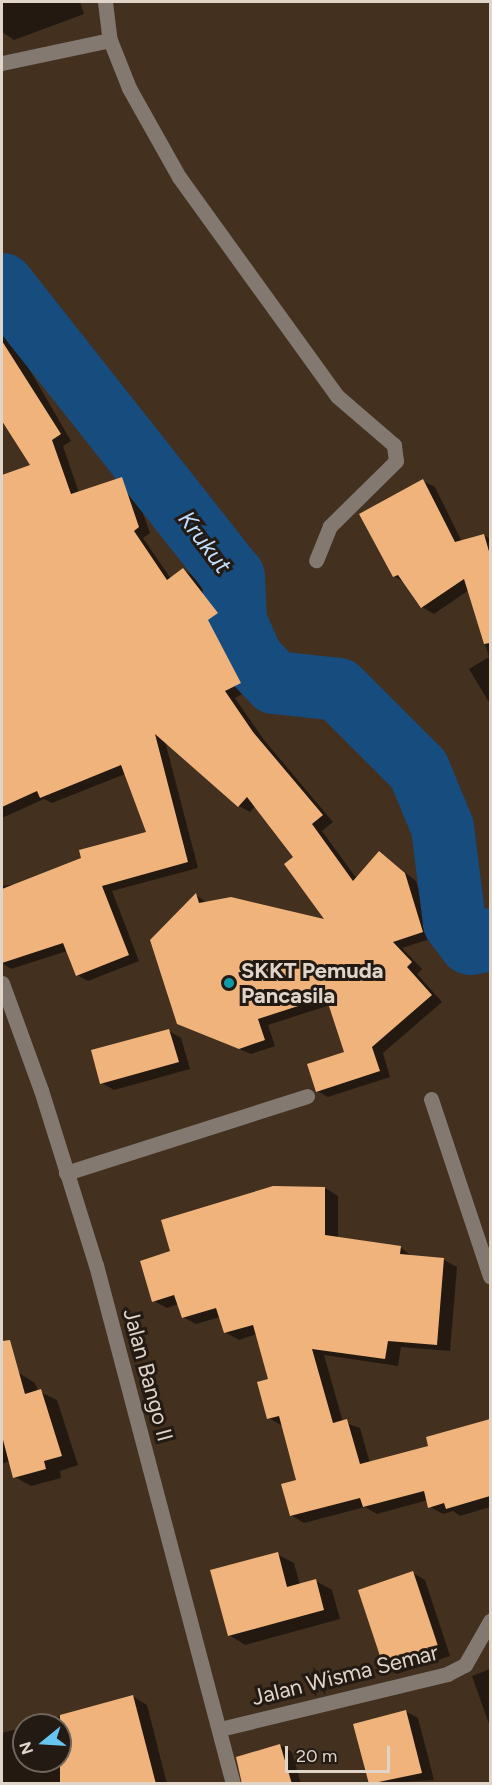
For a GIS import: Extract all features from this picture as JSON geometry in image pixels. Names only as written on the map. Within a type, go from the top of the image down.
[{"type":"street","points":[[105,2],[110,40],[129,88],[179,177],[338,396],[394,445],[396,461],[330,526],[316,560]]},
{"type":"street","points":[[2,63],[110,40]]},
{"type":"street","name":"Jalan Bango II","points":[[2,983],[96,1265],[233,1784]]},
{"type":"street","points":[[66,1173],[307,1096]]},
{"type":"street","points":[[431,1099],[490,1276]]},
{"type":"street","name":"Jalan Wisma Semar","points":[[220,1729],[447,1674],[465,1665],[490,1621]]},
{"type":"building","points":[[2,341],[61,434],[52,440],[71,494],[122,477],[139,527],[134,531],[167,580],[183,568],[218,613],[208,620],[241,683],[225,691],[253,732],[323,815],[312,824],[353,881],[379,851],[405,873],[423,932],[393,942],[412,962],[407,967],[432,995],[372,1047],[380,1071],[316,1092],[307,1064],[344,1052],[326,997],[258,1019],[265,1040],[239,1049],[177,1024],[150,940],[196,893],[199,903],[231,897],[324,919],[284,864],[293,857],[247,797],[238,807],[155,734],[188,862],[102,886],[129,955],[76,976],[63,943],[2,963],[2,889],[81,858],[79,850],[146,832],[121,765],[40,798],[37,791],[2,807],[2,475],[30,465],[2,421]]},
{"type":"building","points":[[423,479],[455,542],[484,534],[490,555],[490,643],[484,644],[464,579],[421,608],[398,575],[393,577],[359,514]]},
{"type":"building","points":[[169,1029],[179,1062],[100,1084],[91,1050]]},
{"type":"building","points":[[273,1186],[325,1187],[325,1235],[401,1246],[400,1254],[444,1258],[437,1345],[388,1341],[385,1359],[312,1349],[333,1423],[347,1419],[360,1464],[428,1446],[426,1437],[490,1419],[490,1496],[446,1509],[444,1503],[428,1508],[424,1491],[363,1507],[360,1498],[290,1516],[281,1484],[296,1480],[279,1416],[267,1419],[257,1382],[268,1379],[253,1325],[224,1333],[216,1308],[182,1318],[174,1295],[152,1302],[140,1261],[170,1251],[161,1220]]},
{"type":"building","points":[[10,1340],[25,1394],[41,1389],[62,1456],[44,1461],[46,1469],[13,1478],[2,1436],[2,1341]]},
{"type":"building","points":[[278,1552],[287,1587],[316,1579],[324,1610],[228,1636],[210,1570]]},
{"type":"building","points":[[413,1571],[439,1649],[384,1668],[358,1590]]},
{"type":"building","points":[[133,1695],[156,1784],[60,1784],[60,1773],[72,1773],[72,1713],[67,1713]]},
{"type":"building","points":[[406,1710],[422,1773],[369,1784],[353,1724]]},
{"type":"building","points":[[280,1744],[292,1784],[242,1784],[236,1757]]},
{"type":"waterway","name":"Krukut","points":[[2,284],[233,576],[235,621],[252,659],[274,682],[338,689],[418,769],[442,827],[454,922],[470,943],[490,939]]},
{"type":"place","name":"SKKT Pemuda Pancasila","points":[[229,983]]}]
